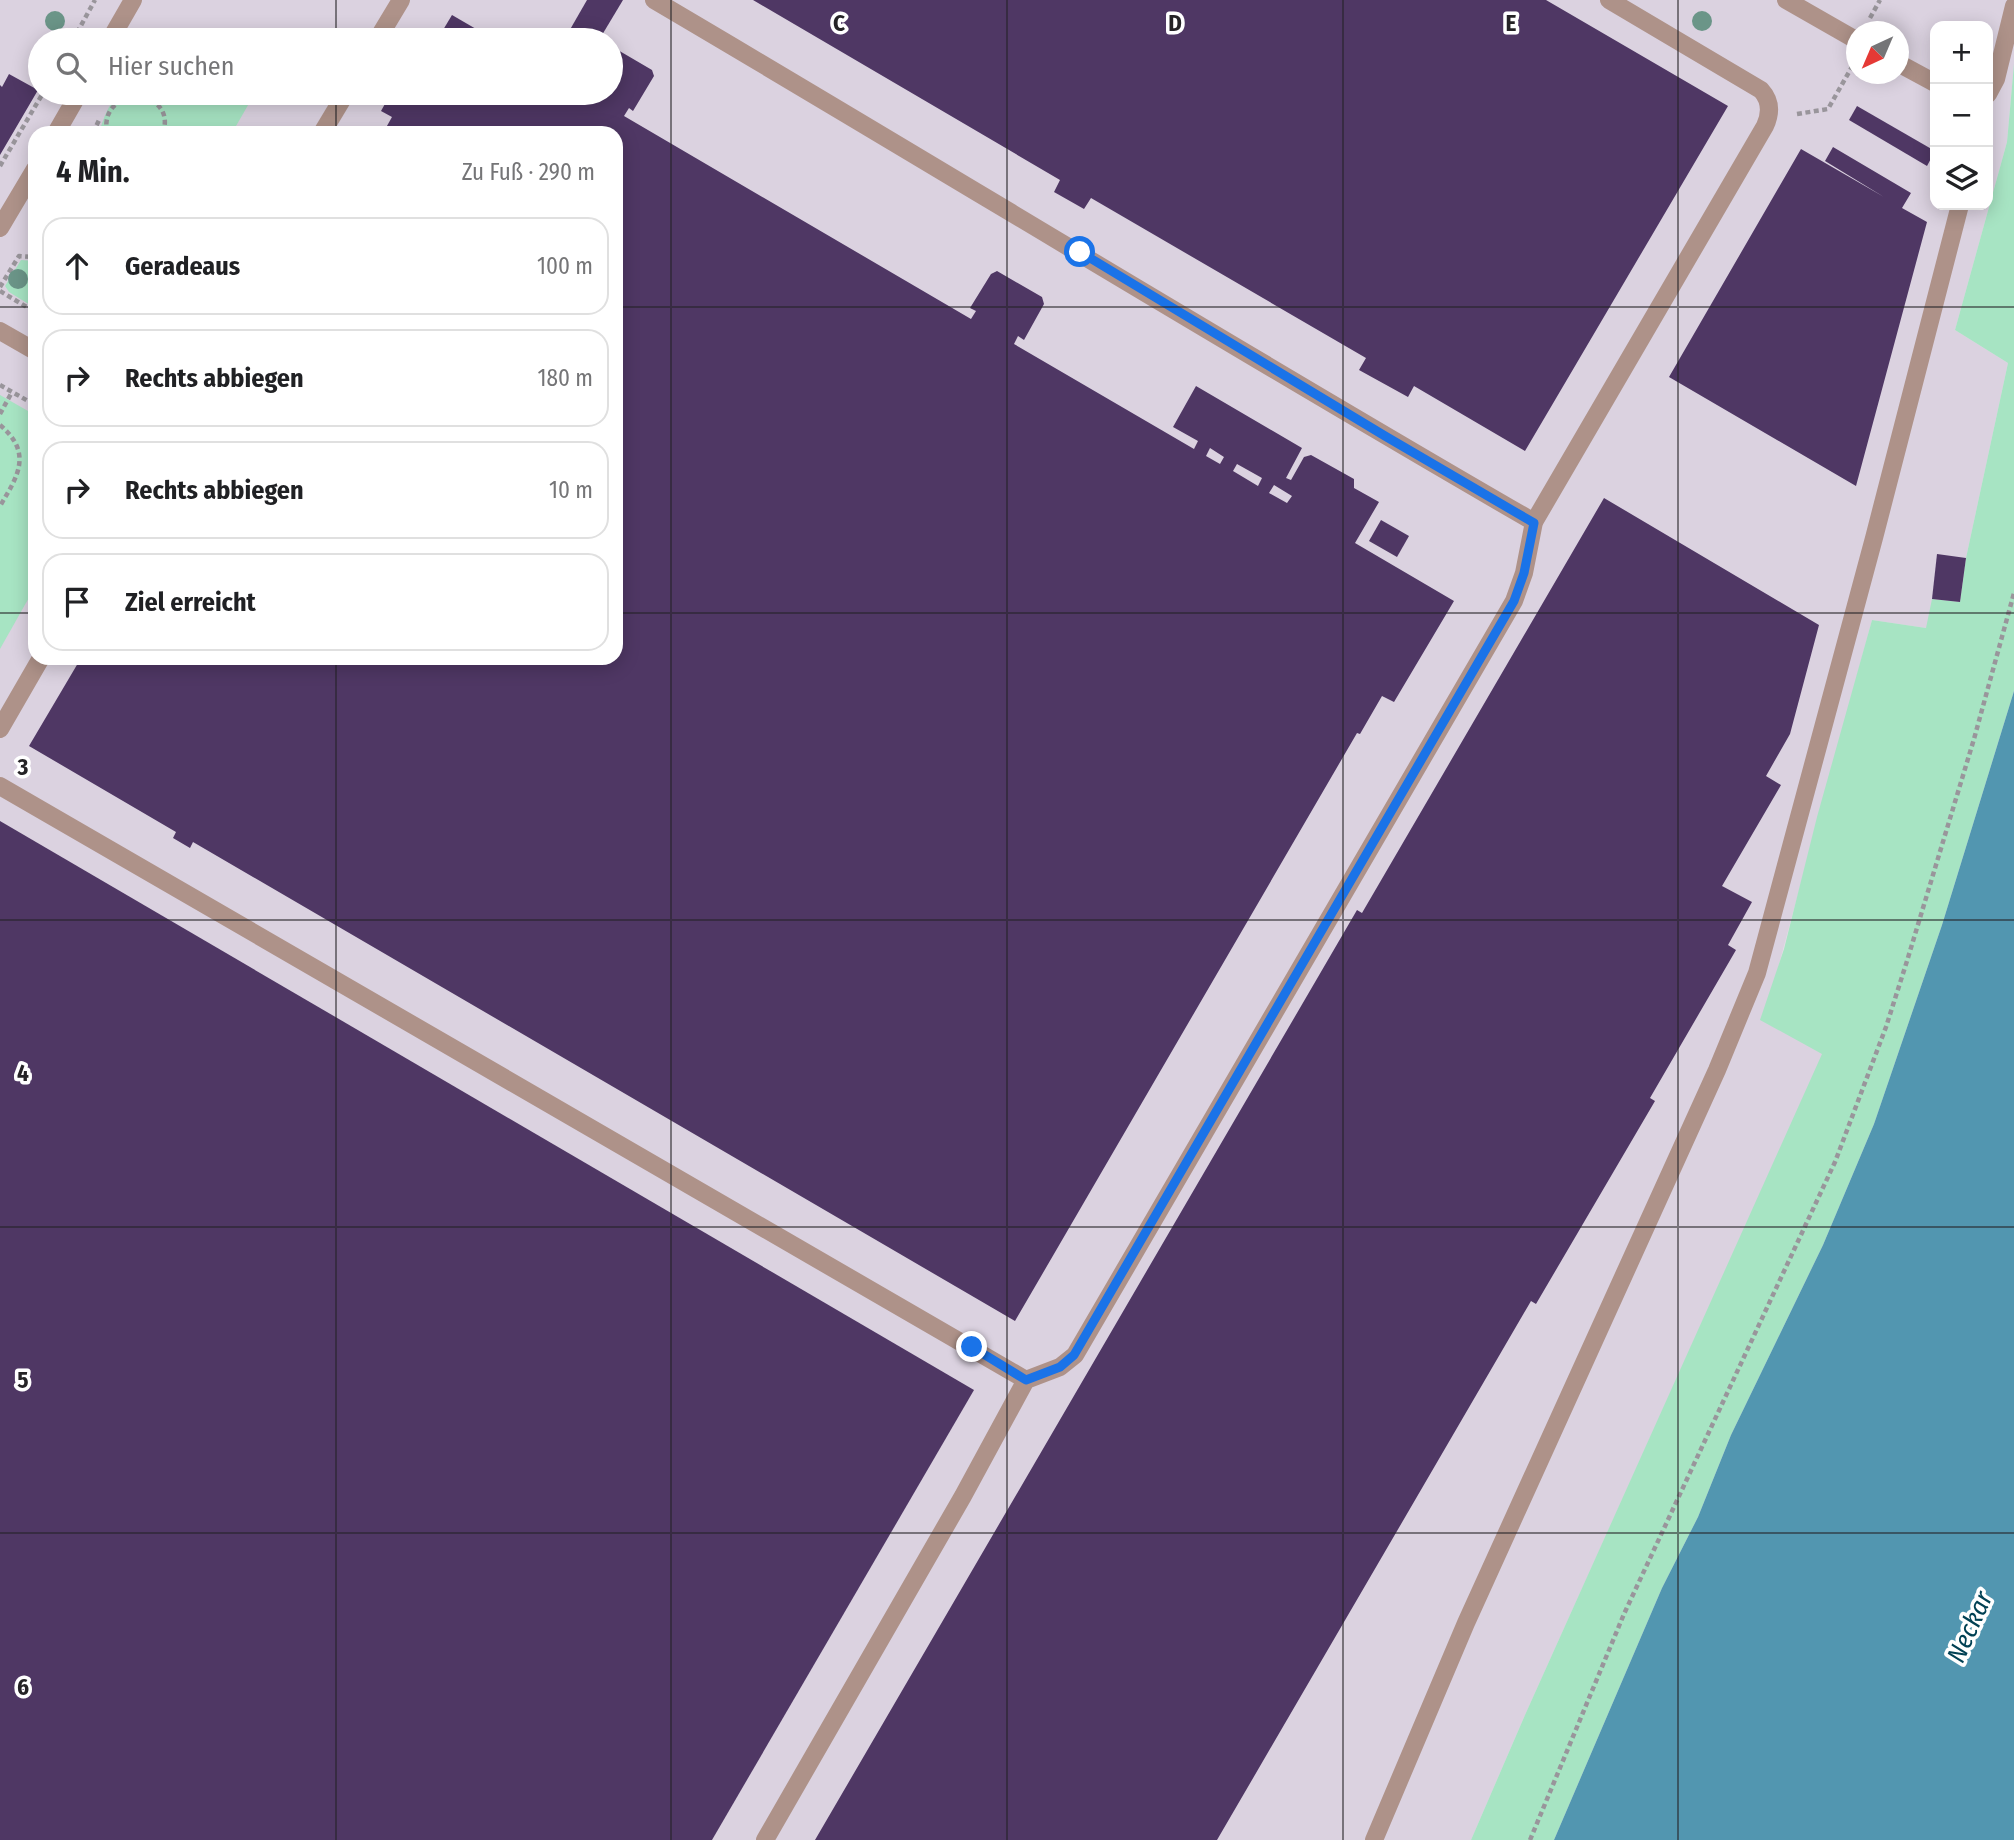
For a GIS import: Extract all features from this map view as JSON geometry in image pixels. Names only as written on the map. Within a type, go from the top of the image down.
[{"type":"street","points":[[117,28],[133,0]]},
{"type":"street","points":[[384,28],[401,0]]},
{"type":"street","points":[[654,0],[1021,217],[1373,430],[1534,523]]},
{"type":"street","points":[[765,1840],[949,1520],[1026,1380],[1060,1367],[1074,1355],[1514,601],[1524,573],[1534,523],[1667,298],[1769,116],[1767,98],[1756,86],[1609,0]]},
{"type":"street","points":[[1786,0],[1846,34]]},
{"type":"street","points":[[1993,85],[2014,6]]},
{"type":"street","points":[[1909,69],[1930,80]]},
{"type":"street","points":[[61,126],[72,105]]},
{"type":"street","points":[[326,126],[339,105]]},
{"type":"street","points":[[0,228],[28,181]]},
{"type":"street","points":[[1374,1840],[1478,1596],[1717,1070],[1757,973],[1959,210]]},
{"type":"street","points":[[0,331],[28,347]]},
{"type":"street","points":[[0,729],[37,665]]},
{"type":"street","points":[[0,786],[1026,1380]]},
{"type":"path","points":[[80,28],[95,0]]},
{"type":"path","points":[[1769,116],[1824,111],[1828,109],[1837,91]]},
{"type":"path","points":[[0,166],[36,105]]},
{"type":"path","points":[[106,126],[106,121],[115,105]]},
{"type":"path","points":[[156,105],[162,111],[164,126]]},
{"type":"path","points":[[96,126],[100,118]]},
{"type":"path","points":[[28,257],[19,256],[0,289],[28,307]]},
{"type":"path","points":[[0,385],[28,401]]},
{"type":"path","points":[[0,414],[12,392]]},
{"type":"path","points":[[0,425],[15,440],[20,461],[15,480],[0,506]]},
{"type":"path","points":[[1530,1840],[1624,1614],[1721,1402],[1808,1223],[1839,1150],[1886,1027],[1907,961],[1974,739],[2014,593]]},
{"type":"shaded area","points":[[0,0],[2014,0],[2014,64],[2007,142],[1993,193],[1993,21],[1930,21],[1930,210],[1988,210],[1955,330],[2008,363],[1966,558],[1960,602],[1926,628],[1872,620],[1774,983],[1823,1054],[1471,1840],[0,1840]]},
{"type":"green space","points":[[2014,64],[2014,691],[1942,925],[1874,1124],[1823,1245],[1731,1435],[1698,1517],[1662,1588],[1554,1840],[1471,1840],[1822,1054],[1760,1020],[1784,949],[1817,817],[1872,620],[1926,628],[1932,599],[1960,602],[1966,558],[2008,363],[1955,330],[1988,210],[1993,210],[1993,193],[2007,142]]},
{"type":"green space","points":[[248,105],[236,126],[101,126],[110,106]]},
{"type":"green space","points":[[21,260],[28,260],[28,304],[9,292],[5,286]]},
{"type":"green space","points":[[0,395],[28,411],[28,599],[0,649]]},
{"type":"water","name":"Neckar","points":[[2014,691],[2014,1840],[1554,1840],[1662,1588],[1698,1517],[1731,1435],[1823,1245],[1874,1124],[1942,925]]},
{"type":"building","points":[[587,0],[623,0],[606,28],[571,28]]},
{"type":"building","points":[[753,0],[1546,0],[1728,106],[1525,451],[1414,386],[1408,397],[1359,370],[1366,358],[1091,198],[1084,209],[1054,192],[1060,180]]},
{"type":"building","points":[[452,15],[474,28],[444,28]]},
{"type":"building","points":[[623,53],[652,70],[654,76],[633,111],[629,108],[624,116],[971,319],[976,311],[970,308],[991,274],[997,271],[1042,297],[1044,304],[1024,340],[1018,336],[1014,344],[1194,449],[1198,441],[1173,427],[1196,386],[1302,448],[1286,478],[1291,480],[1304,457],[1311,455],[1354,479],[1354,488],[1379,502],[1355,543],[1454,601],[1394,702],[1382,696],[1360,734],[1357,733],[1015,1321],[193,842],[190,848],[173,838],[176,832],[29,746],[77,665],[623,665],[623,126],[387,126],[392,117],[381,111],[384,105],[623,105]],"holes":[[[1210,448],[1224,457],[1220,464],[1206,456]],[[1237,464],[1262,478],[1258,486],[1233,471]],[[1274,485],[1292,496],[1287,503],[1269,493]]]},
{"type":"building","points":[[9,74],[28,84],[29,105],[0,155],[0,85],[2,87]]},
{"type":"building","points":[[1857,106],[1930,148],[1927,166],[1849,120]]},
{"type":"building","points":[[1833,147],[1911,193],[1902,208],[1927,222],[1856,486],[1669,377],[1801,149],[1884,197],[1825,161]]},
{"type":"building","points":[[1604,498],[1819,625],[1790,734],[1766,776],[1781,785],[1722,886],[1752,902],[1728,945],[1736,950],[1650,1098],[1655,1101],[1536,1304],[1531,1301],[1217,1840],[815,1840],[1357,910],[1362,913]]},
{"type":"building","points":[[1381,520],[1409,536],[1397,557],[1369,541]]},
{"type":"building","points":[[1937,554],[1966,558],[1960,602],[1932,599]]},
{"type":"building","points":[[0,821],[974,1390],[712,1840],[0,1840]]},
{"type":"route","points":[[972,1347],[1026,1380],[1066,1364],[1074,1355],[1514,601],[1524,573],[1534,523],[1080,252]]}]
